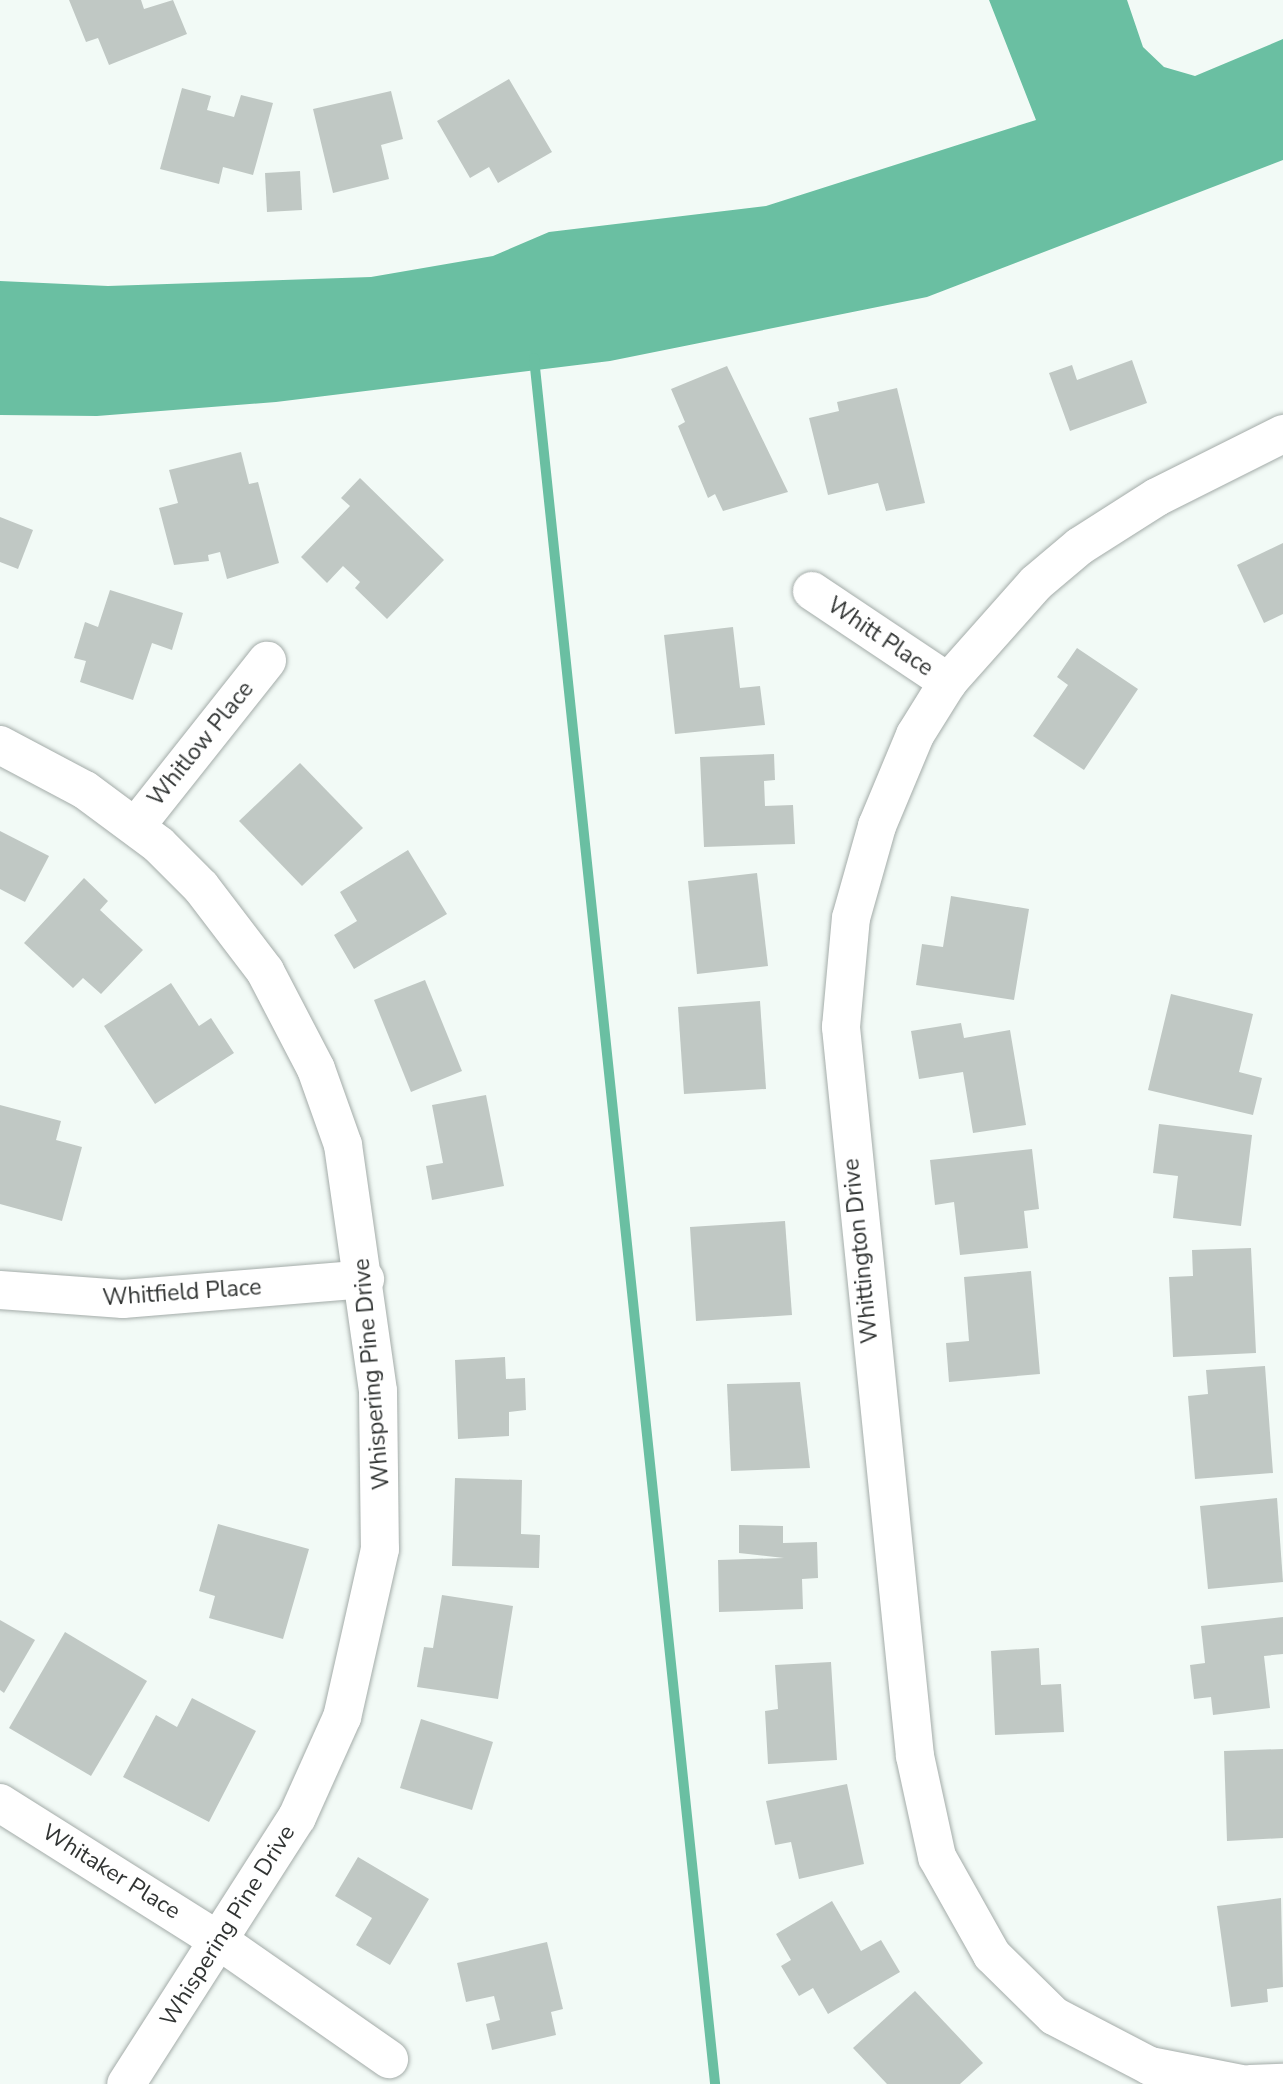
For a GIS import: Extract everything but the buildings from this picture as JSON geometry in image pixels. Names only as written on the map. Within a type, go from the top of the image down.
[{"type":"street","name":"Whittington Drive","points":[[1241,2084],[1150,2066],[1078,2032],[1033,1998],[992,1955],[960,1905],[923,1809],[841,1027],[846,945],[877,826],[915,735],[948,682],[1036,583],[1080,546],[1157,497],[1283,434]]},
{"type":"street","name":"Whitt Place","points":[[812,591],[948,682]]},
{"type":"street","name":"Whitlow Place","points":[[136,826],[267,662]]},
{"type":"street","name":"Whispering Pine Drive","points":[[0,745],[136,826],[182,866],[234,928],[298,1032],[343,1145],[365,1279],[384,1490],[366,1635],[320,1773],[221,1942],[126,2084]]},
{"type":"street","name":"Whitfield Place","points":[[0,1290],[123,1299],[365,1279]]},
{"type":"street","name":"Whitaker Place","points":[[0,1803],[221,1942],[389,2059]]},
{"type":"street","points":[[1250,2084],[1283,2082]]},
{"type":"shaded area","points":[[989,0],[1127,0],[1143,47],[1164,67],[1195,76],[1283,39],[1283,160],[927,297],[610,361],[276,402],[97,416],[0,415],[0,281],[108,286],[371,277],[493,256],[549,232],[766,206],[1036,120]]},
{"type":"waterway","points":[[534,358],[715,2084]]}]
